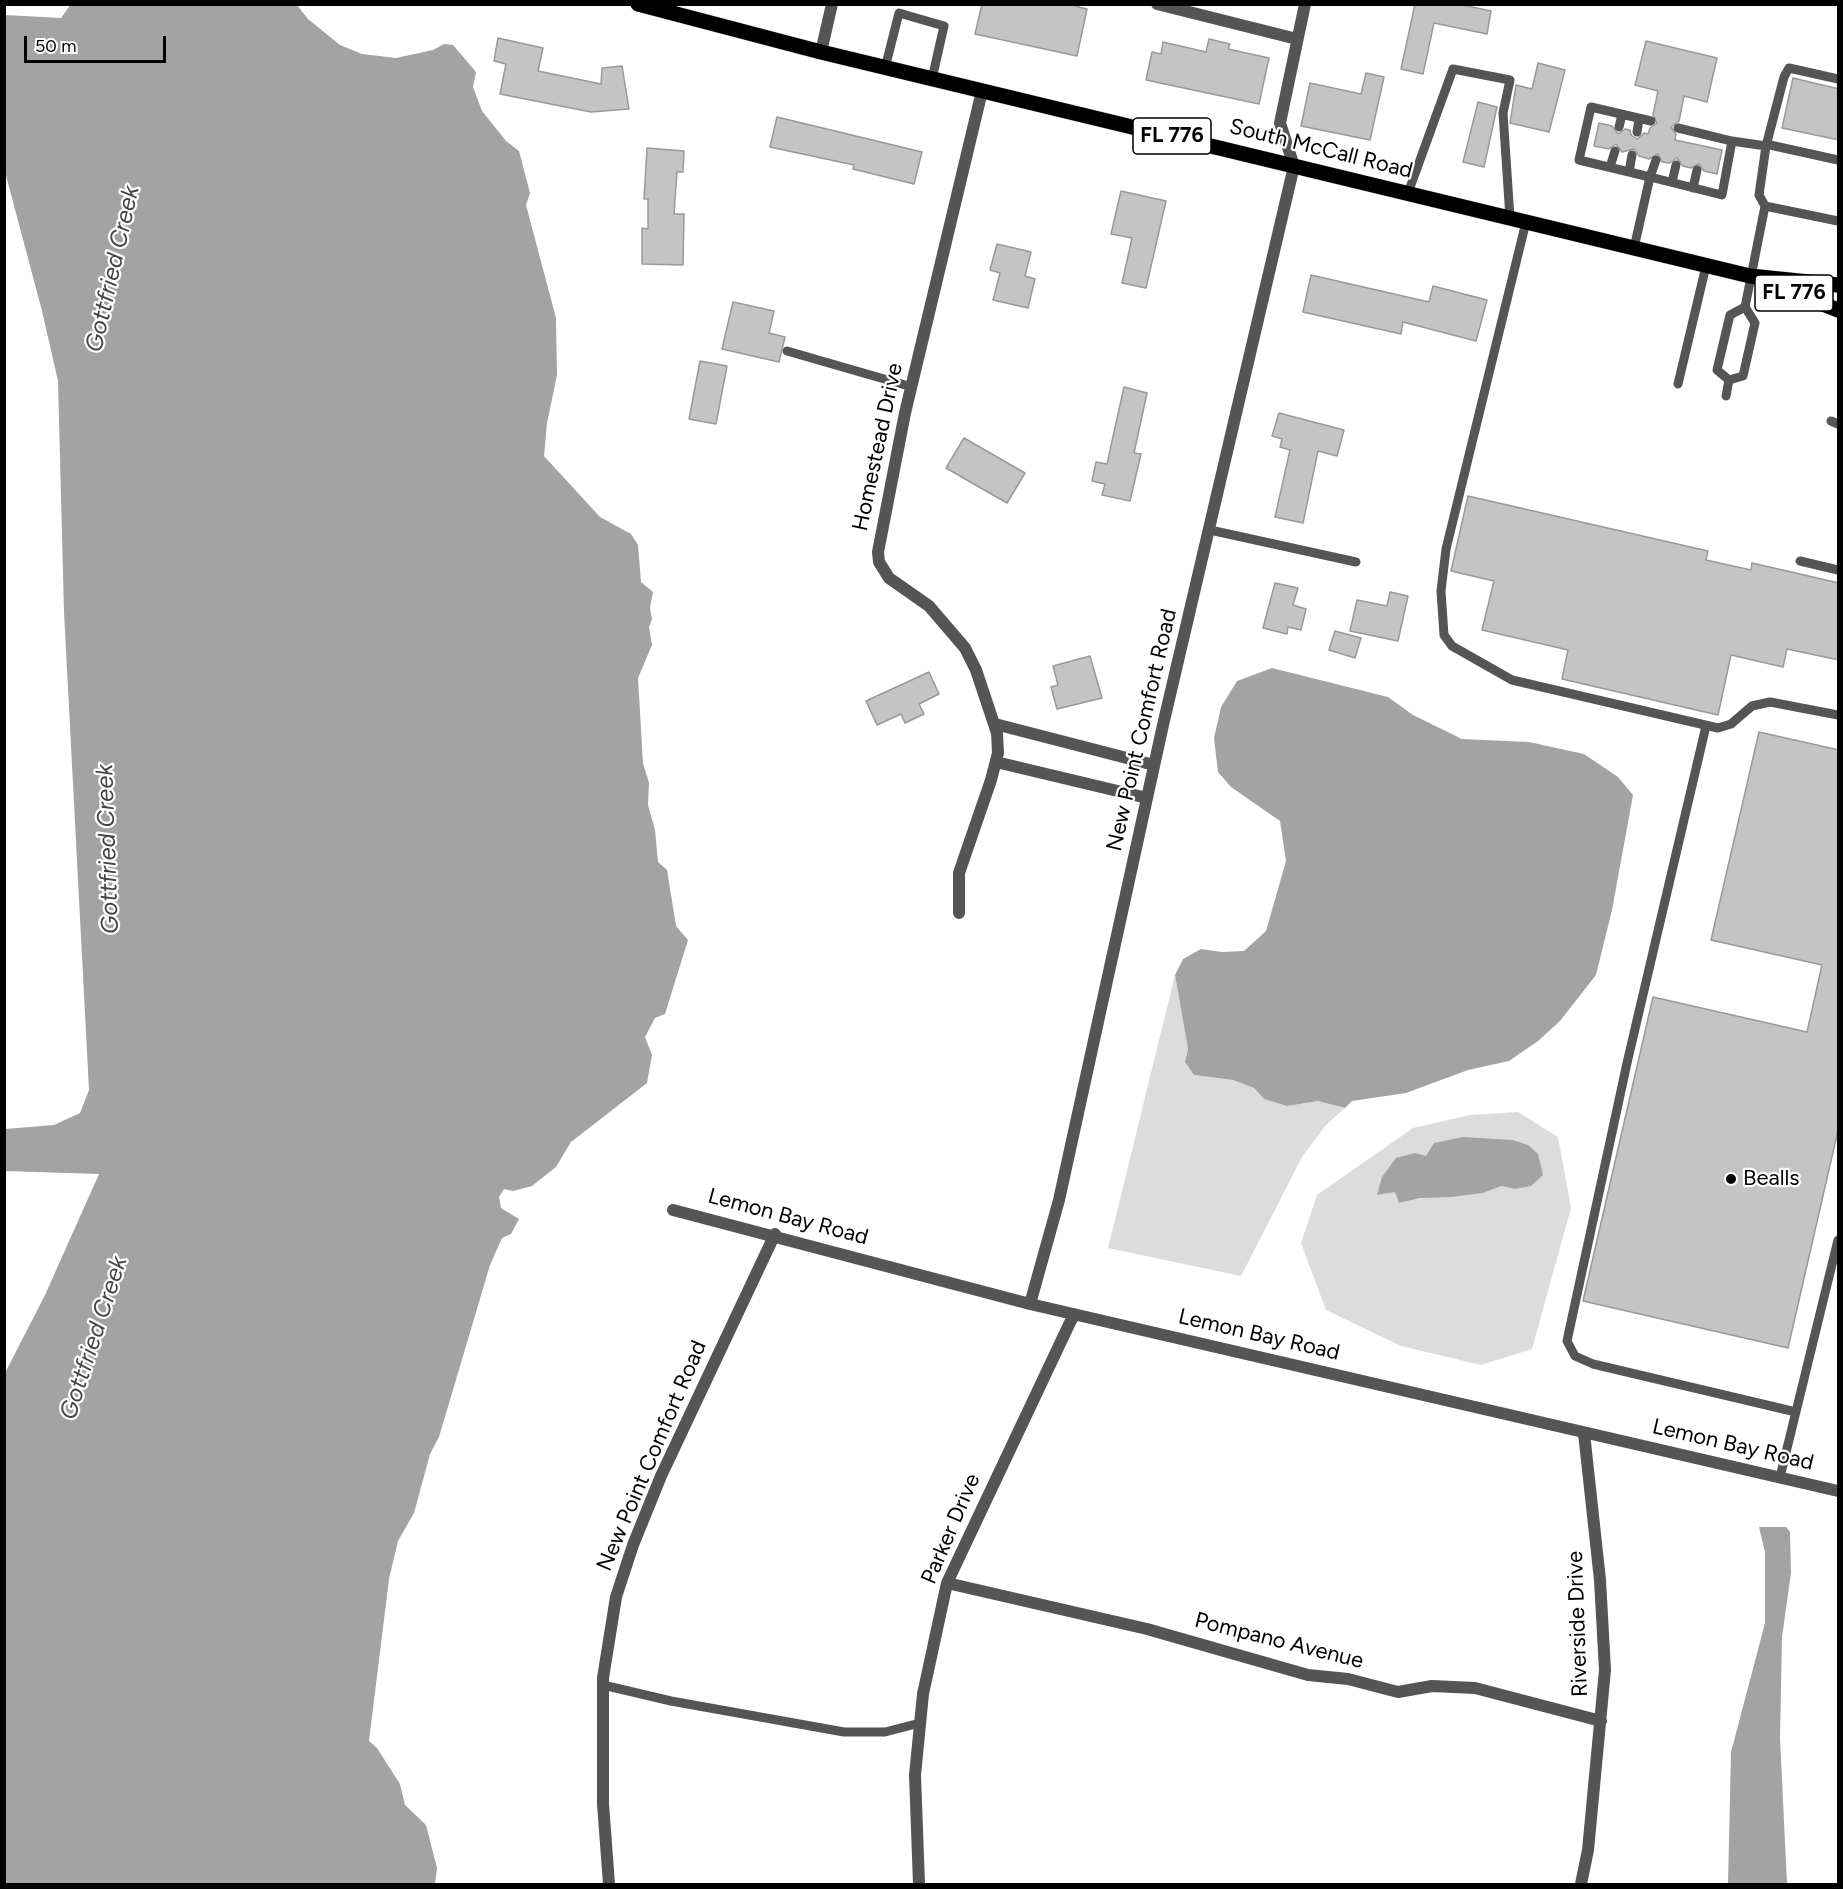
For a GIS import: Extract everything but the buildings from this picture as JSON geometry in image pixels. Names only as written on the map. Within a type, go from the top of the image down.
[{"type":"main road","name":"South McCall Road","points":[[638,4],[885,68],[1706,266],[1750,276],[1839,285]]},
{"type":"main road","name":"South McCall Road","points":[[1750,276],[1839,310]]},
{"type":"street","points":[[820,52],[832,4]]},
{"type":"street","points":[[1157,4],[1297,39]]},
{"type":"street","points":[[1294,166],[1280,123],[1305,4]]},
{"type":"street","name":"Homestead Drive","points":[[959,913],[962,863],[980,817],[996,762],[998,743],[995,724],[974,664],[960,640],[929,606],[889,578],[879,562],[879,538],[885,501],[982,91]]},
{"type":"street","name":"New Point Comfort Road","points":[[1030,1304],[1059,1200],[1147,798],[1294,166]]},
{"type":"street","points":[[995,724],[1155,765]]},
{"type":"street","points":[[996,762],[1147,798]]},
{"type":"street","name":"Lemon Bay Road","points":[[673,1210],[775,1234],[1030,1304],[1839,1491]]},
{"type":"street","name":"New Point Comfort Road","points":[[609,1884],[603,1804],[603,1685],[616,1597],[633,1545],[662,1476],[775,1234]]},
{"type":"street","name":"Parker Drive","points":[[920,1884],[915,1775],[930,1659],[947,1583],[1074,1314]]},
{"type":"street","name":"Riverside Drive","points":[[1581,1884],[1588,1850],[1605,1670],[1600,1580],[1584,1433]]},
{"type":"street","name":"Pompano Avenue","points":[[947,1583],[1147,1629],[1308,1675],[1348,1678],[1398,1692],[1432,1686],[1474,1688],[1601,1721]]},
{"type":"lane","points":[[885,68],[899,14],[944,26],[932,79]]},
{"type":"lane","points":[[1729,380],[1743,376],[1755,323],[1745,307],[1765,206],[1760,195],[1766,146],[1784,77],[1789,68],[1839,79]]},
{"type":"lane","points":[[1408,193],[1453,69],[1510,80],[1503,113],[1510,218]]},
{"type":"lane","points":[[1651,122],[1591,107],[1579,160],[1722,195],[1732,141]]},
{"type":"lane","points":[[1619,127],[1622,115]]},
{"type":"lane","points":[[1637,132],[1639,119]]},
{"type":"lane","points":[[1681,141],[1681,129],[1732,141],[1770,145],[1839,160]]},
{"type":"lane","points":[[1702,146],[1704,134]]},
{"type":"lane","points":[[1610,167],[1615,151]]},
{"type":"lane","points":[[1629,172],[1632,155]]},
{"type":"lane","points":[[1634,248],[1656,160]]},
{"type":"lane","points":[[1672,182],[1676,165]]},
{"type":"lane","points":[[1693,188],[1698,170]]},
{"type":"lane","points":[[1765,206],[1839,222]]},
{"type":"lane","points":[[1526,222],[1446,549],[1441,591],[1444,635],[1452,646],[1512,680],[1706,726],[1723,728],[1752,706],[1770,702],[1839,715]]},
{"type":"lane","points":[[1678,384],[1706,266]]},
{"type":"lane","points":[[1729,380],[1718,370],[1721,352],[1730,315],[1745,307]]},
{"type":"lane","points":[[787,351],[912,387]]},
{"type":"lane","points":[[1726,396],[1729,380]]},
{"type":"lane","points":[[1210,530],[1356,561]]},
{"type":"lane","points":[[1800,561],[1839,570]]},
{"type":"lane","points":[[1706,726],[1622,1086],[1567,1341],[1575,1356],[1593,1364],[1796,1412]]},
{"type":"lane","points":[[1780,1477],[1839,1240]]},
{"type":"lane","points":[[603,1685],[671,1701],[844,1732],[885,1732],[920,1723]]},
{"type":"shaded area","points":[[1175,975],[1188,1049],[1185,1062],[1194,1075],[1233,1080],[1254,1088],[1264,1099],[1287,1106],[1318,1101],[1345,1108],[1326,1125],[1302,1157],[1241,1276],[1108,1248]]},
{"type":"shaded area","points":[[1518,1112],[1558,1137],[1571,1208],[1532,1349],[1481,1365],[1401,1346],[1326,1310],[1301,1243],[1317,1195],[1413,1128],[1470,1115]],"holes":[[[1427,1156],[1515,1189],[1503,1186],[1483,1193],[1420,1198],[1399,1203],[1396,1192]]]},
{"type":"water","name":"Gottfried Creek","points":[[71,4],[297,5],[308,19],[340,45],[362,54],[396,58],[433,50],[444,44],[453,45],[476,72],[473,87],[482,111],[506,141],[519,151],[530,193],[526,205],[556,318],[557,375],[547,423],[544,456],[600,517],[631,534],[638,545],[641,582],[653,592],[650,608],[652,619],[649,627],[652,645],[638,678],[643,763],[649,783],[648,805],[655,830],[658,862],[667,870],[676,926],[688,940],[665,1014],[655,1018],[645,1037],[652,1055],[647,1083],[571,1142],[556,1167],[532,1186],[513,1191],[504,1189],[499,1197],[501,1208],[519,1219],[511,1234],[502,1238],[490,1265],[439,1437],[430,1454],[414,1513],[398,1541],[389,1579],[369,1741],[377,1748],[400,1784],[405,1805],[426,1825],[437,1868],[435,1884],[5,1884],[5,1373],[45,1295],[99,1174],[4,1171],[5,1129],[54,1125],[80,1113],[89,1090],[64,612],[58,381],[4,168],[5,15],[61,18]]},
{"type":"water","points":[[1272,668],[1388,697],[1413,715],[1462,739],[1529,742],[1584,754],[1618,777],[1633,795],[1612,910],[1596,975],[1560,1021],[1538,1041],[1509,1061],[1468,1070],[1406,1093],[1352,1101],[1345,1108],[1318,1101],[1287,1106],[1264,1099],[1254,1088],[1233,1080],[1194,1075],[1185,1062],[1188,1049],[1175,975],[1183,959],[1201,949],[1222,952],[1244,951],[1266,931],[1286,861],[1280,821],[1231,787],[1218,772],[1214,738],[1221,707],[1237,681]]},
{"type":"water","points":[[1463,1137],[1513,1140],[1528,1145],[1538,1154],[1543,1175],[1531,1186],[1515,1189],[1502,1186],[1483,1193],[1451,1197],[1420,1198],[1399,1203],[1395,1192],[1377,1195],[1382,1177],[1396,1158],[1415,1153],[1426,1156],[1434,1143]]},
{"type":"water","points":[[1759,1527],[1786,1527],[1790,1532],[1791,1573],[1782,1637],[1780,1738],[1787,1884],[1728,1884],[1731,1752],[1765,1623],[1765,1552]]},
{"type":"place","name":"Bealls","points":[[1731,1179]]}]
